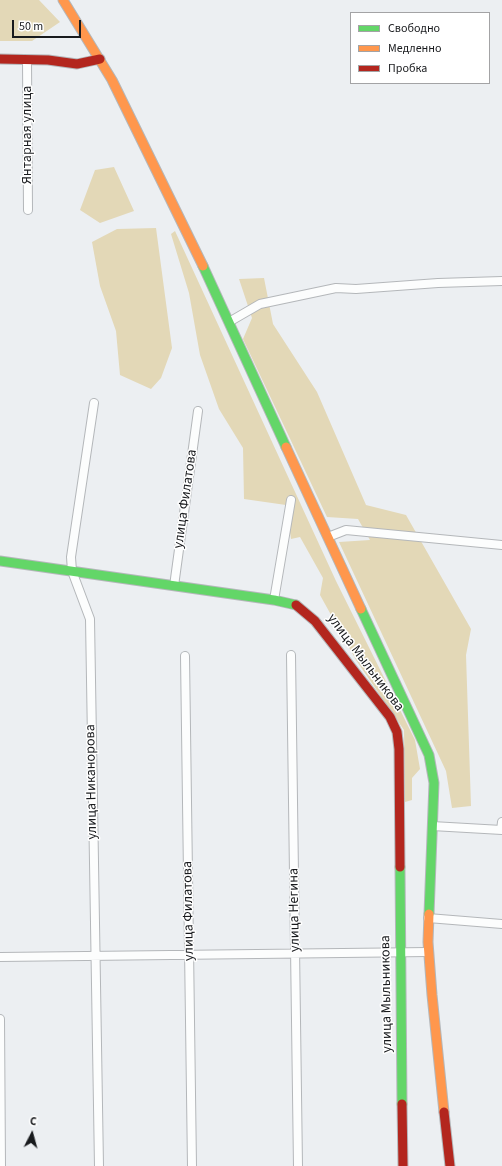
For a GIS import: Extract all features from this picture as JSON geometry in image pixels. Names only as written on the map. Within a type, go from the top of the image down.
[{"type":"street","points":[[63,0],[100,59],[180,217],[429,754],[434,783],[428,918],[428,952],[450,1166]]},
{"type":"street","points":[[0,59],[77,64],[100,59]]},
{"type":"street","name":"Янтарная улица","points":[[27,60],[28,210]]},
{"type":"street","points":[[229,322],[260,304],[336,288],[356,289],[438,283],[502,281]]},
{"type":"street","name":"улица Никанорова","points":[[94,403],[71,557],[72,571],[90,619],[94,955],[99,1166]]},
{"type":"street","name":"улица Филатова","points":[[174,586],[198,411]]},
{"type":"street","points":[[274,600],[291,500]]},
{"type":"street","points":[[328,537],[346,530],[502,545]]},
{"type":"street","name":"улица Мыльникова","points":[[0,561],[274,600],[298,606],[315,621],[390,718],[397,732],[399,749],[400,952],[404,1166]]},
{"type":"street","name":"улица Негина","points":[[291,655],[298,1166]]},
{"type":"street","name":"улица Филатова","points":[[185,656],[192,1166]]},
{"type":"street","points":[[432,826],[502,827]]},
{"type":"street","points":[[428,918],[502,924]]},
{"type":"street","points":[[0,957],[428,952]]},
{"type":"street","points":[[0,1019],[1,1166]]},
{"type":"shaded area","points":[[0,0],[39,0],[60,22],[32,41],[0,41]]},
{"type":"shaded area","points":[[114,167],[134,211],[100,223],[80,210],[95,170]]},
{"type":"shaded area","points":[[156,228],[172,348],[161,378],[151,389],[120,375],[116,331],[100,286],[92,242],[117,229]]},
{"type":"shaded area","points":[[175,231],[336,581],[415,740],[420,769],[412,778],[412,800],[405,802],[404,730],[356,660],[320,595],[323,578],[300,537],[291,539],[286,505],[244,499],[243,448],[219,409],[200,355],[189,293],[171,234]]},
{"type":"shaded area","points":[[264,278],[273,324],[317,392],[366,505],[406,515],[471,629],[466,655],[471,806],[452,808],[446,771],[339,542],[370,540],[358,519],[327,517],[243,339],[252,318],[239,279]]},
{"type":"traffic: fast","points":[[203,266],[286,447]]},
{"type":"traffic: fast","points":[[0,561],[274,600],[296,605]]},
{"type":"traffic: fast","points":[[361,609],[429,755],[434,783],[429,914]]},
{"type":"traffic: fast","points":[[400,867],[402,1104]]},
{"type":"traffic: slow","points":[[63,0],[112,80],[203,266]]},
{"type":"traffic: slow","points":[[286,447],[361,609]]},
{"type":"traffic: slow","points":[[429,914],[428,942],[432,995],[444,1112]]},
{"type":"traffic: jam","points":[[0,59],[48,60],[77,64],[100,59]]},
{"type":"traffic: jam","points":[[296,605],[315,621],[390,717],[397,732],[399,749],[400,867]]},
{"type":"traffic: jam","points":[[402,1104],[403,1166]]},
{"type":"traffic: jam","points":[[444,1112],[450,1166]]}]
